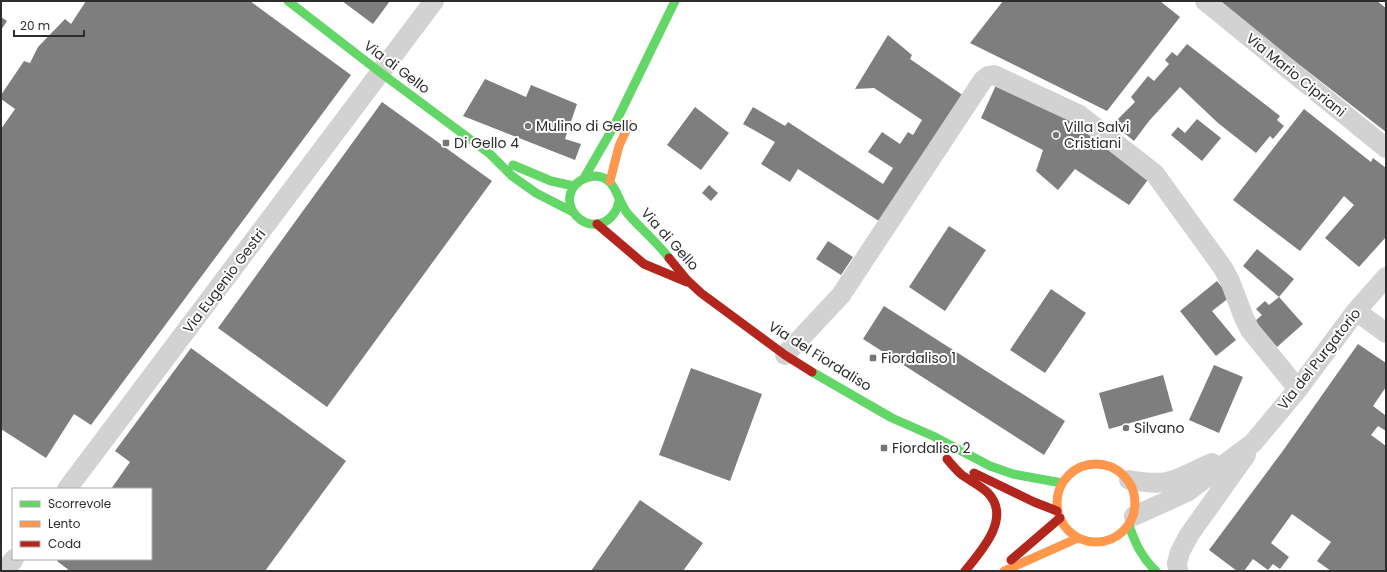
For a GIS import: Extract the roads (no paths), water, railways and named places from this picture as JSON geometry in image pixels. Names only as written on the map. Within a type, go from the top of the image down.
[{"type":"street","name":"Via di Gello","points":[[288,1],[381,73],[490,154],[512,176],[536,193],[573,212]]},
{"type":"street","name":"Via Eugenio Gestri","points":[[68,488],[434,1]]},
{"type":"street","points":[[584,178],[597,176],[610,182],[618,193],[619,201],[614,214],[603,223],[589,224],[582,222],[573,212],[570,199],[574,186],[584,178],[613,128],[675,1]]},
{"type":"street","name":"Via Mario Cipriani","points":[[1205,1],[1386,148]]},
{"type":"street","points":[[785,355],[841,296],[983,80],[988,76],[994,75],[1078,114],[1155,174],[1223,268],[1230,281],[1250,330],[1298,389]]},
{"type":"street","points":[[610,182],[619,146],[634,114]]},
{"type":"street","name":"Via di Gello","points":[[490,154],[551,181],[574,186]]},
{"type":"street","name":"Via di Gello","points":[[619,201],[690,284]]},
{"type":"street","name":"Via di Gello","points":[[596,224],[644,264],[690,284]]},
{"type":"street","name":"Via del Purgatorio","points":[[1078,538],[1089,542],[1100,542],[1111,539],[1122,533],[1132,520],[1187,492],[1253,443],[1298,389],[1356,311],[1386,277]]},
{"type":"street","name":"Via del Fiordaliso","points":[[690,284],[785,355],[898,421],[932,436],[997,469],[1022,476],[1062,483]]},
{"type":"street","points":[[1356,311],[1386,333]]},
{"type":"street","name":"Via del Fiordaliso","points":[[898,421],[921,441]]},
{"type":"street","points":[[1178,571],[1177,563],[1180,552],[1189,535],[1253,443]]},
{"type":"street","name":"Via del Purgatorio","points":[[1129,480],[1153,483],[1175,480],[1253,443]]},
{"type":"street","points":[[965,571],[986,545],[990,537],[998,518],[997,503],[987,492],[960,474],[944,457],[1059,515]]},
{"type":"street","points":[[1004,571],[1078,538],[1064,526],[1059,515],[1056,502],[1058,492],[1062,483],[1069,474],[1078,467],[1101,463],[1112,466],[1129,480],[1134,491],[1136,504],[1132,520],[1135,544],[1140,553],[1156,571]]},
{"type":"street","points":[[999,571],[1059,515]]},
{"type":"street","points":[[5,571],[13,560]]},
{"type":"place","name":"Mulino di Gello","points":[[528,126]]},
{"type":"place","name":"Villa Salvi Cristiani","points":[[1056,135]]},
{"type":"place","name":"Di Gello 4","points":[[446,143]]},
{"type":"place","name":"Fiordaliso 1","points":[[873,358]]},
{"type":"place","name":"Silvano","points":[[1126,428]]},
{"type":"place","name":"Fiordaliso 2","points":[[884,448]]}]
